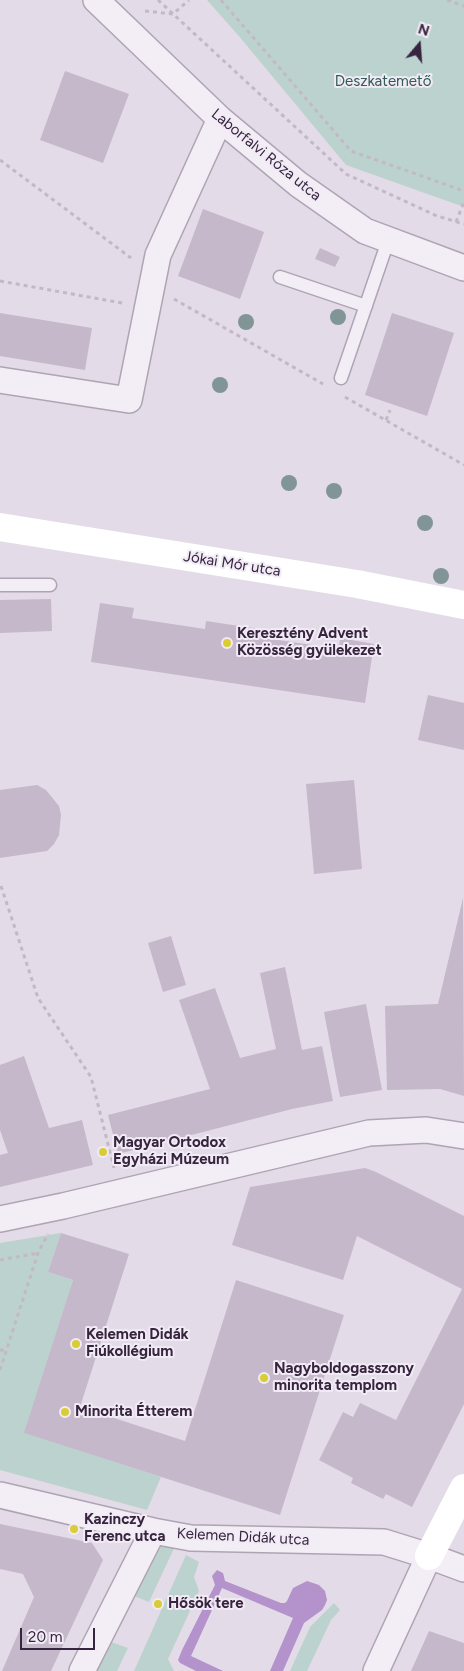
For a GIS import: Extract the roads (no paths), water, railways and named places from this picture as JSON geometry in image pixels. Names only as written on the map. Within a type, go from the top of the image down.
[{"type":"street","name":"Laborfalvi Róza utca","points":[[96,0],[220,119],[298,184],[365,231],[464,268]]},
{"type":"street","points":[[0,380],[129,400],[158,254],[220,119]]},
{"type":"street","name":"Jókai Mór utca","points":[[0,527],[357,584],[464,605]]},
{"type":"street","points":[[0,1219],[63,1206],[369,1133],[426,1130],[464,1136]]},
{"type":"street","points":[[376,1671],[428,1556],[464,1488]]},
{"type":"street","name":"Kelemen Didák utca","points":[[0,1495],[153,1531],[192,1538],[384,1542],[464,1569]]},
{"type":"street","points":[[82,1671],[153,1531]]},
{"type":"lane","points":[[341,378],[388,241]]},
{"type":"lane","points":[[280,277],[366,306]]},
{"type":"lane","points":[[0,585],[50,585]]},
{"type":"place","name":"Keresztény Advent Közösség gyülekezet","points":[[227,643]]},
{"type":"place","name":"Magyar Ortodox Egyházi Múzeum","points":[[103,1152]]},
{"type":"place","name":"Kelemen Didák Fiúkollégium","points":[[76,1344]]},
{"type":"place","name":"Nagyboldogasszony minorita templom","points":[[264,1378]]},
{"type":"place","name":"Minorita Étterem","points":[[65,1412]]},
{"type":"place","name":"Kazinczy Ferenc utca","points":[[74,1529]]},
{"type":"place","name":"Hősök tere","points":[[158,1604]]},
{"type":"park label","name":"Deszkatemető","points":[[383,82]]}]
